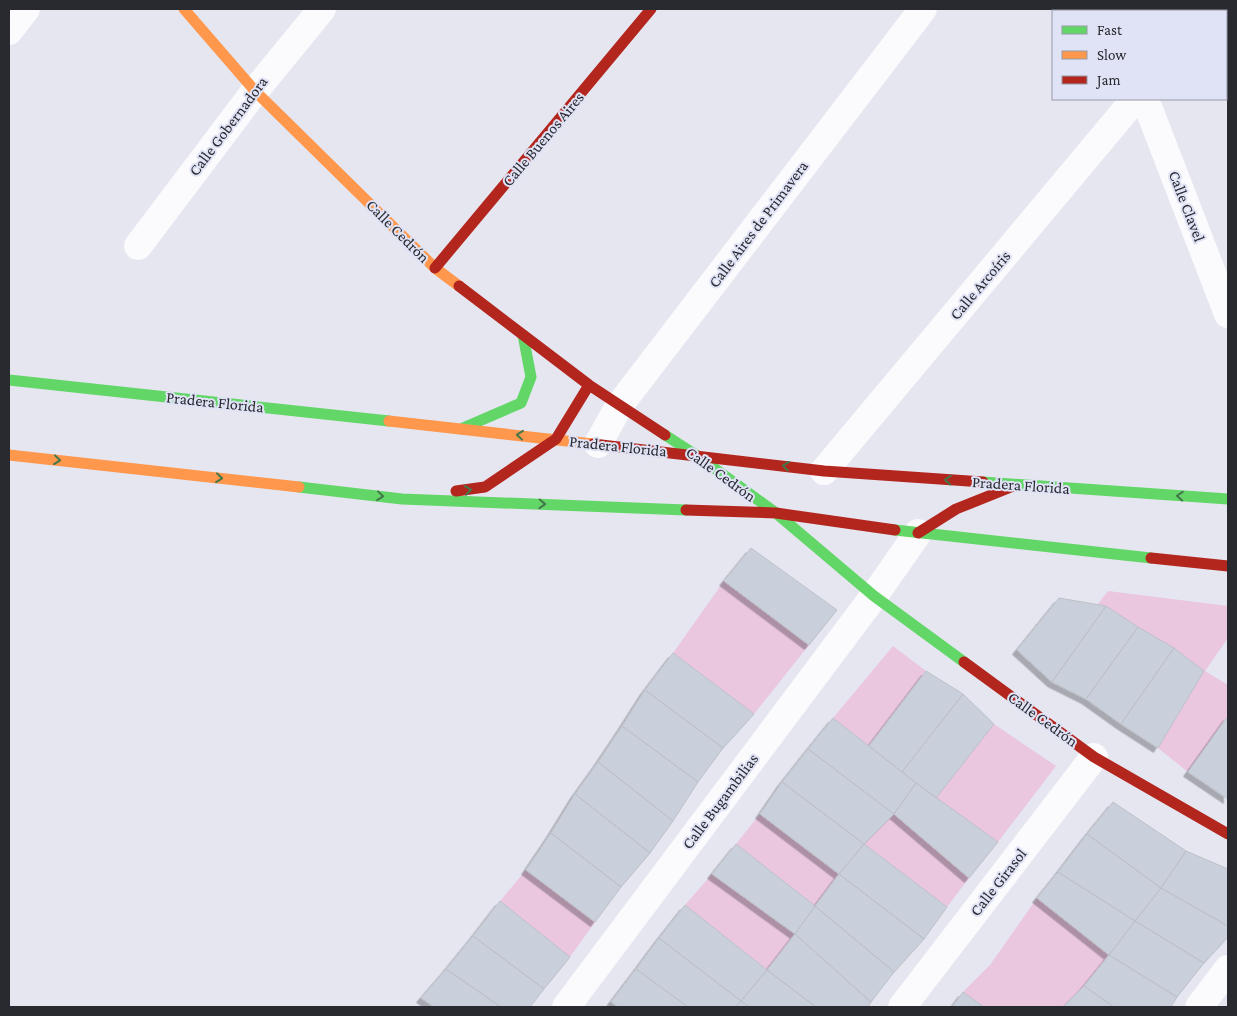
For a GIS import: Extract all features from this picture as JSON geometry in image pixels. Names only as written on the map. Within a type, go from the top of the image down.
[{"type":"main road","name":"Calle Cedrón","points":[[184,9],[255,90],[435,268],[618,406],[696,454],[776,513],[874,596],[1094,757],[1226,827]]},
{"type":"main road","name":"Calle Buenos Aires","points":[[435,268],[651,9]]},
{"type":"main road","points":[[461,429],[521,403],[531,377],[524,335]]},
{"type":"main road","name":"Pradera Florida","points":[[9,380],[696,454],[824,471],[1228,499]]},
{"type":"main road","points":[[402,499],[485,487],[556,440],[589,385]]},
{"type":"main road","points":[[9,455],[402,499],[776,513],[918,533],[1228,566]]},
{"type":"main road","points":[[918,533],[956,510],[1017,485]]},
{"type":"street","points":[[9,31],[26,9]]},
{"type":"street","name":"Calle Gobernadora","points":[[138,246],[255,90],[322,9]]},
{"type":"street","name":"Calle Aires de Primavera","points":[[598,444],[618,406],[923,9]]},
{"type":"street","name":"Calle Arcoíris","points":[[824,471],[1135,100]]},
{"type":"street","name":"Calle Clavel","points":[[1145,100],[1228,314]]},
{"type":"street","name":"Calle Bugambilias","points":[[566,1007],[874,596],[918,533]]},
{"type":"street","name":"Calle Girasol","points":[[902,1007],[1094,757]]},
{"type":"street","points":[[1199,1007],[1228,969]]},
{"type":"shaded area","points":[[724,581],[809,645],[754,714],[673,653]]},
{"type":"shaded area","points":[[1108,591],[1228,606],[1228,638],[1205,671],[1228,685],[1228,716],[1188,772],[1158,748],[1204,671],[1097,605]]},
{"type":"shaded area","points":[[893,646],[926,671],[869,746],[833,718]]},
{"type":"shaded area","points":[[994,724],[1056,766],[998,842],[936,798]]},
{"type":"shaded area","points":[[760,814],[839,874],[815,906],[736,844]]},
{"type":"shaded area","points":[[894,814],[969,878],[947,907],[864,844]]},
{"type":"shaded area","points":[[526,870],[595,922],[570,957],[500,901]]},
{"type":"shaded area","points":[[712,874],[795,934],[767,970],[685,905]]},
{"type":"shaded area","points":[[1037,898],[1109,955],[1084,986],[1063,1007],[984,1007],[963,992],[990,965]]},
{"type":"building","points":[[751,548],[837,610],[809,645],[724,581]]},
{"type":"building","points":[[1059,598],[1106,606],[1052,682],[1017,650]]},
{"type":"building","points":[[1106,606],[1138,627],[1086,699],[1052,682]]},
{"type":"building","points":[[1138,627],[1174,648],[1121,724],[1086,699]]},
{"type":"building","points":[[1174,648],[1204,671],[1158,748],[1121,724]]},
{"type":"building","points":[[673,653],[754,714],[723,748],[645,690]]},
{"type":"building","points":[[926,671],[963,694],[902,772],[869,746]]},
{"type":"building","points":[[645,690],[723,748],[698,782],[622,726]]},
{"type":"building","points":[[963,694],[994,724],[936,798],[902,772]]},
{"type":"building","points":[[1228,716],[1228,799],[1188,772]]},
{"type":"building","points":[[833,718],[916,783],[894,814],[808,749]]},
{"type":"building","points":[[622,726],[698,782],[673,821],[598,762]]},
{"type":"building","points":[[808,749],[894,814],[864,844],[782,782]]},
{"type":"building","points":[[598,762],[673,821],[650,853],[575,794]]},
{"type":"building","points":[[782,782],[864,844],[839,874],[760,814]]},
{"type":"building","points":[[916,783],[998,842],[969,878],[894,814]]},
{"type":"building","points":[[575,794],[650,853],[621,887],[551,833]]},
{"type":"building","points":[[1113,802],[1186,851],[1161,888],[1087,834]]},
{"type":"building","points":[[551,833],[621,887],[595,922],[526,870]]},
{"type":"building","points":[[1087,834],[1161,888],[1135,921],[1058,872]]},
{"type":"building","points":[[736,844],[815,906],[795,934],[712,874]]},
{"type":"building","points":[[864,844],[947,907],[924,939],[839,874]]},
{"type":"building","points":[[1186,851],[1228,869],[1228,926],[1161,888]]},
{"type":"building","points":[[1058,872],[1135,921],[1109,955],[1037,898]]},
{"type":"building","points":[[839,874],[924,939],[894,972],[815,906]]},
{"type":"building","points":[[1161,888],[1228,926],[1228,937],[1204,963],[1135,921]]},
{"type":"building","points":[[500,901],[570,957],[544,989],[473,936]]},
{"type":"building","points":[[685,905],[767,970],[741,1001],[659,938]]},
{"type":"building","points":[[815,906],[894,972],[871,1002],[795,934]]},
{"type":"building","points":[[1135,921],[1204,963],[1177,997],[1109,955]]},
{"type":"building","points":[[795,934],[871,1002],[868,1007],[816,1007],[767,970]]},
{"type":"building","points":[[473,936],[544,989],[530,1007],[501,1007],[446,969]]},
{"type":"building","points":[[659,938],[741,1001],[736,1007],[688,1007],[636,969]]},
{"type":"building","points":[[1109,955],[1177,997],[1171,1007],[1114,1007],[1084,986]]},
{"type":"building","points":[[446,969],[501,1007],[434,1007],[421,998]]},
{"type":"building","points":[[636,969],[688,1007],[618,1007],[611,1002]]},
{"type":"building","points":[[767,970],[816,1007],[749,1007],[741,1001]]},
{"type":"building","points":[[1084,986],[1114,1007],[1063,1007]]},
{"type":"building","points":[[963,992],[984,1007],[952,1007]]},
{"type":"building","points":[[741,1001],[749,1007],[736,1007]]},
{"type":"traffic: fast","points":[[463,428],[521,403],[531,377],[523,335]]},
{"type":"traffic: fast","points":[[9,380],[389,421]]},
{"type":"traffic: fast","points":[[665,435],[776,513],[874,596],[964,662]]},
{"type":"traffic: fast","points":[[983,482],[1228,499]]},
{"type":"traffic: fast","points":[[299,487],[402,499],[686,510]]},
{"type":"traffic: fast","points":[[895,530],[1151,558]]},
{"type":"traffic: slow","points":[[184,9],[255,91],[435,268],[459,286]]},
{"type":"traffic: slow","points":[[389,421],[593,444]]},
{"type":"traffic: slow","points":[[9,455],[299,487]]},
{"type":"traffic: jam","points":[[435,268],[651,9]]},
{"type":"traffic: jam","points":[[459,286],[589,385],[665,435]]},
{"type":"traffic: jam","points":[[456,491],[485,487],[556,439],[589,385]]},
{"type":"traffic: jam","points":[[593,444],[824,471],[983,482]]},
{"type":"traffic: jam","points":[[918,533],[956,509],[1011,487]]},
{"type":"traffic: jam","points":[[686,510],[776,513],[895,530]]},
{"type":"traffic: jam","points":[[1151,558],[1228,566]]},
{"type":"traffic: jam","points":[[964,662],[1094,757],[1228,834]]}]
